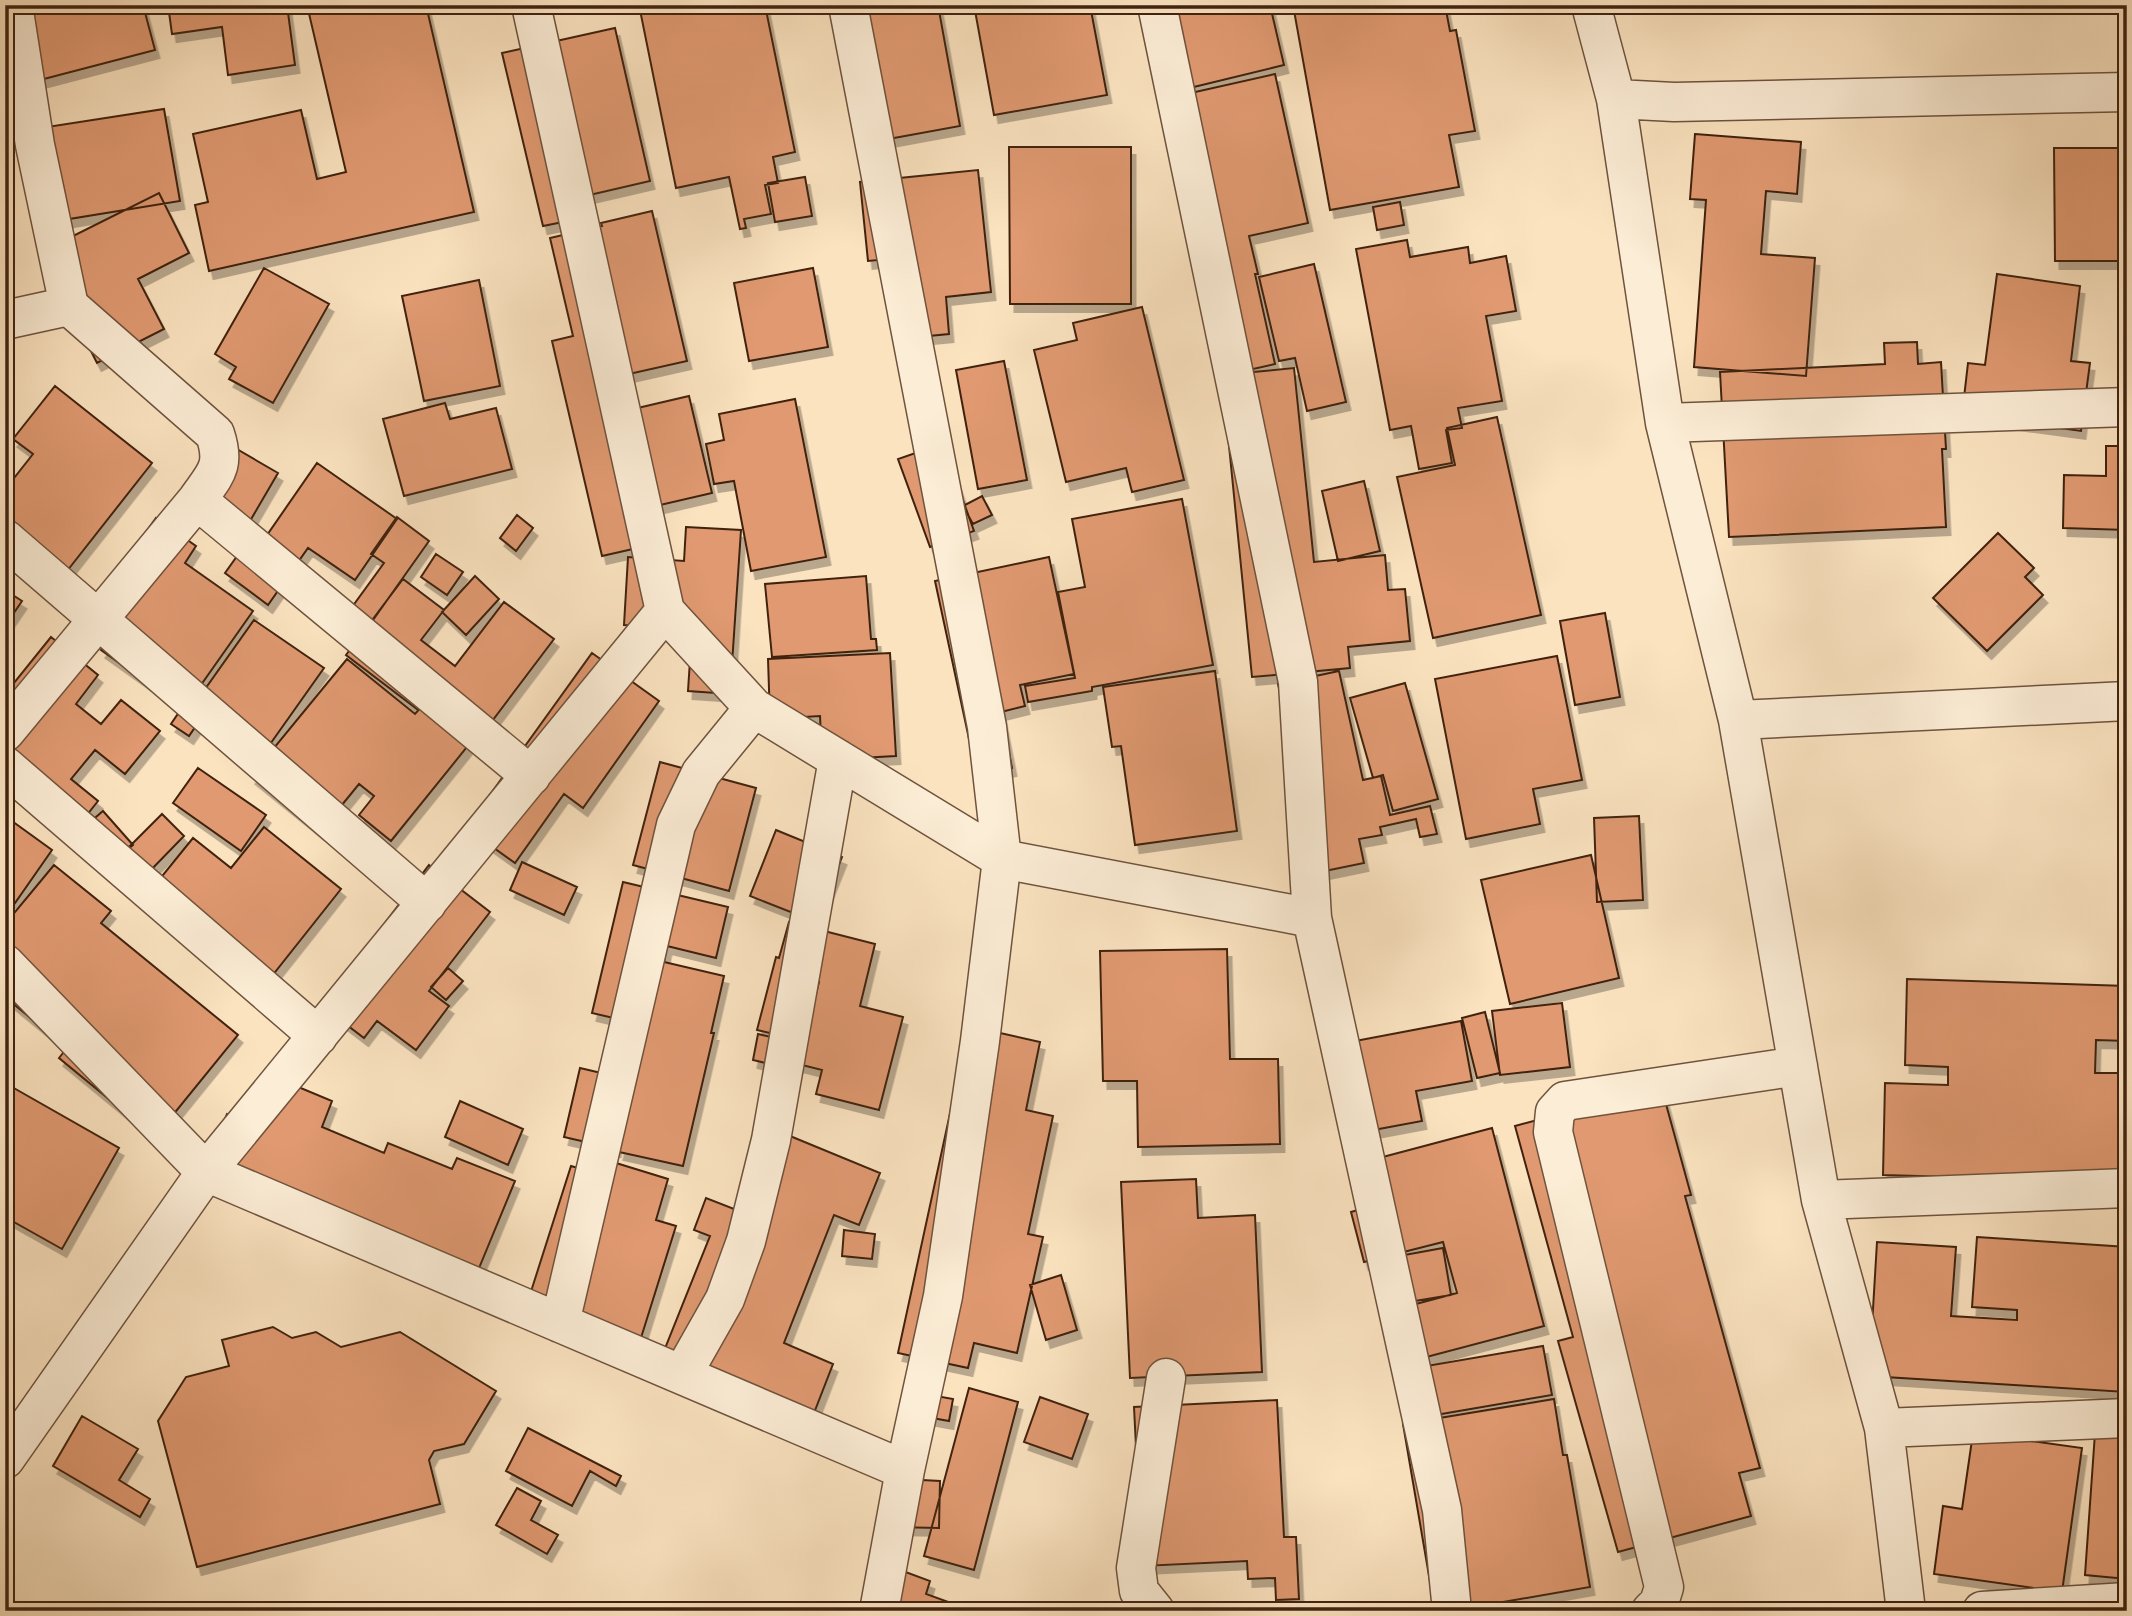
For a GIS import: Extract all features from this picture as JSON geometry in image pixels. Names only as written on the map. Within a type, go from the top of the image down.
[{"type":"street","points":[[5,732],[197,500],[217,471],[220,452],[215,434],[69,306],[20,148],[13,5]]},
{"type":"street","points":[[531,5],[666,611],[754,708],[1002,859],[1312,918]]},
{"type":"street","points":[[848,5],[987,727],[1002,859],[980,1041],[943,1296],[905,1470],[879,1611]]},
{"type":"street","points":[[1157,5],[1298,682],[1312,918],[1442,1510],[1452,1611]]},
{"type":"street","points":[[1591,5],[1616,99],[1665,423],[1738,720],[1821,1200],[1884,1428],[1906,1611]]},
{"type":"street","points":[[1616,99],[1687,101],[2127,92]]},
{"type":"street","points":[[5,320],[69,306]]},
{"type":"street","points":[[1665,423],[2127,407]]},
{"type":"street","points":[[197,500],[531,776]]},
{"type":"street","points":[[5,539],[427,903]]},
{"type":"street","points":[[5,1459],[206,1172],[666,611]]},
{"type":"street","points":[[1738,720],[2127,701]]},
{"type":"street","points":[[560,1323],[676,825],[701,773],[754,708]]},
{"type":"street","points":[[682,1375],[724,1299],[746,1241],[771,1140],[838,759]]},
{"type":"street","points":[[5,766],[318,1036]]},
{"type":"street","points":[[5,964],[206,1172],[905,1470]]},
{"type":"street","points":[[1651,1611],[1659,1603],[1664,1587],[1553,1132],[1555,1112],[1565,1101],[1798,1066]]},
{"type":"street","points":[[1821,1200],[2127,1188]]},
{"type":"street","points":[[1155,1611],[1139,1591],[1136,1568],[1166,1378]]},
{"type":"street","points":[[1884,1428],[2127,1418]]},
{"type":"street","points":[[1982,1611],[2127,1602]]},
{"type":"building","points":[[37,5],[143,5],[155,50],[40,80],[22,12],[38,8]]},
{"type":"building","points":[[168,5],[287,5],[295,65],[228,75],[222,27],[172,34]]},
{"type":"building","points":[[307,5],[426,5],[474,212],[209,271],[195,205],[208,202],[193,134],[301,110],[317,179],[346,172]]},
{"type":"building","points":[[639,5],[765,5],[795,152],[773,157],[778,183],[765,185],[771,214],[744,219],[746,228],[740,229],[729,177],[676,188]]},
{"type":"building","points":[[836,5],[938,5],[960,126],[861,144]]},
{"type":"building","points":[[974,5],[1090,5],[1107,95],[994,115]]},
{"type":"building","points":[[1143,5],[1270,5],[1284,65],[1165,94]]},
{"type":"building","points":[[1293,5],[1445,5],[1450,31],[1456,30],[1475,131],[1449,135],[1459,187],[1330,210]]},
{"type":"building","points":[[615,28],[650,181],[568,200],[573,220],[543,226],[502,53]]},
{"type":"building","points":[[1275,74],[1308,223],[1249,236],[1275,364],[1226,375],[1164,99]]},
{"type":"building","points":[[164,109],[180,201],[63,220],[47,127]]},
{"type":"building","points":[[1695,134],[1801,142],[1797,194],[1766,191],[1761,254],[1815,258],[1806,376],[1694,367],[1706,200],[1690,199]]},
{"type":"building","points":[[1009,147],[1131,147],[1131,304],[1010,304]]},
{"type":"building","points":[[2054,148],[2127,148],[2127,261],[2055,261]]},
{"type":"building","points":[[978,170],[991,292],[946,297],[949,334],[898,339],[889,259],[868,261],[860,182]]},
{"type":"building","points":[[805,177],[812,216],[775,222],[768,183]]},
{"type":"building","points":[[159,193],[189,253],[138,279],[164,329],[97,363],[41,252]]},
{"type":"building","points":[[1400,202],[1404,225],[1377,230],[1373,207]]},
{"type":"building","points":[[652,211],[687,361],[620,376],[629,410],[689,396],[712,493],[647,508],[655,544],[602,556],[552,341],[573,336],[550,238]]},
{"type":"building","points":[[1407,240],[1410,257],[1468,247],[1470,263],[1506,256],[1516,311],[1486,316],[1502,401],[1458,408],[1462,428],[1446,430],[1452,463],[1419,469],[1411,426],[1390,430],[1356,249]]},
{"type":"building","points":[[1314,264],[1346,402],[1307,411],[1295,358],[1279,361],[1259,277]]},
{"type":"building","points":[[264,268],[329,304],[273,403],[229,379],[236,367],[215,354]]},
{"type":"building","points":[[813,268],[828,347],[749,361],[734,283]]},
{"type":"building","points":[[1997,274],[2080,286],[2071,361],[2090,363],[2081,431],[1962,415],[1968,363],[1985,365]]},
{"type":"building","points":[[479,280],[500,386],[424,401],[402,296]]},
{"type":"building","points":[[1142,307],[1184,480],[1132,492],[1126,468],[1066,482],[1034,350],[1077,340],[1073,323]]},
{"type":"building","points":[[1917,342],[1918,364],[1941,362],[1946,449],[1942,449],[1946,527],[1729,537],[1720,372],[1885,364],[1884,343]]},
{"type":"building","points":[[1004,361],[1027,480],[978,489],[956,370]]},
{"type":"building","points":[[1294,368],[1314,562],[1385,555],[1388,590],[1405,589],[1410,641],[1348,647],[1350,668],[1252,677],[1222,375]]},
{"type":"building","points":[[55,386],[152,463],[56,585],[5,530],[5,471],[14,478],[33,454],[13,439]]},
{"type":"building","points":[[795,399],[826,557],[751,571],[734,481],[714,484],[706,444],[724,440],[719,414]]},
{"type":"building","points":[[445,403],[450,419],[496,408],[512,469],[404,496],[383,419]]},
{"type":"building","points":[[1497,417],[1541,615],[1433,638],[1397,477],[1455,465],[1447,428]]},
{"type":"building","points":[[223,441],[278,473],[243,533],[188,500]]},
{"type":"building","points":[[2106,446],[2127,446],[2127,530],[2063,528],[2064,475],[2106,476]]},
{"type":"building","points":[[930,448],[956,481],[974,531],[930,547],[898,459]]},
{"type":"building","points":[[317,463],[397,519],[355,580],[308,548],[268,605],[225,573],[257,528],[267,535]]},
{"type":"building","points":[[1364,481],[1380,551],[1338,561],[1322,491]]},
{"type":"building","points":[[982,496],[992,515],[973,524],[963,506]]},
{"type":"building","points":[[1182,499],[1213,665],[1092,687],[1092,691],[1028,702],[1025,686],[1075,678],[1058,592],[1085,587],[1072,519]]},
{"type":"building","points":[[517,515],[533,528],[516,551],[500,538]]},
{"type":"building","points":[[397,517],[429,541],[356,644],[347,614],[384,563],[371,554]]},
{"type":"building","points":[[156,518],[196,546],[185,563],[253,611],[184,709],[101,650],[134,604],[108,586]]},
{"type":"building","points":[[686,527],[741,530],[730,694],[688,691],[692,630],[624,625],[628,557],[684,561]]},
{"type":"building","points":[[1998,533],[2034,568],[2025,577],[2043,595],[1987,651],[1933,598]]},
{"type":"building","points":[[436,554],[463,572],[447,595],[421,577]]},
{"type":"building","points":[[1049,557],[1074,674],[1020,685],[1025,706],[1001,712],[1012,768],[977,776],[935,581]]},
{"type":"building","points":[[475,576],[499,599],[466,635],[442,612]]},
{"type":"building","points":[[866,576],[871,639],[876,639],[877,650],[772,657],[765,584]]},
{"type":"building","points":[[403,579],[444,610],[421,640],[455,666],[504,602],[554,639],[477,741],[423,701],[417,709],[346,655]]},
{"type":"building","points":[[5,590],[22,601],[5,626]]},
{"type":"building","points":[[1605,613],[1620,697],[1575,705],[1560,621]]},
{"type":"building","points":[[254,620],[324,668],[256,764],[198,723],[189,736],[171,724],[198,684],[205,689]]},
{"type":"building","points":[[51,637],[98,675],[76,704],[101,724],[121,700],[160,731],[125,774],[95,750],[71,779],[98,801],[71,835],[5,781],[5,694]]},
{"type":"building","points":[[592,653],[659,701],[583,808],[564,794],[515,863],[466,828]]},
{"type":"building","points":[[890,653],[896,756],[822,760],[820,716],[770,719],[768,659]]},
{"type":"building","points":[[1557,656],[1582,780],[1533,789],[1540,824],[1466,839],[1435,679]]},
{"type":"building","points":[[347,659],[415,714],[424,704],[471,742],[391,841],[359,815],[374,796],[359,784],[320,832],[251,776]]},
{"type":"building","points":[[1215,671],[1237,831],[1135,845],[1121,746],[1112,747],[1103,687]]},
{"type":"building","points":[[1339,671],[1363,780],[1381,776],[1390,815],[1430,806],[1437,834],[1420,837],[1416,819],[1380,827],[1382,835],[1359,839],[1364,863],[1320,872],[1278,684]]},
{"type":"building","points":[[1405,683],[1438,799],[1393,811],[1383,775],[1373,778],[1350,698]]},
{"type":"building","points":[[660,762],[756,788],[729,891],[633,865]]},
{"type":"building","points":[[198,768],[266,815],[241,851],[173,803]]},
{"type":"building","points":[[103,811],[133,845],[105,869],[75,835]]},
{"type":"building","points":[[162,814],[184,836],[146,875],[123,853]]},
{"type":"building","points":[[5,816],[52,850],[15,903],[5,896]]},
{"type":"building","points":[[1639,816],[1643,900],[1597,902],[1594,818]]},
{"type":"building","points":[[264,827],[341,889],[260,991],[141,902],[193,838],[231,868]]},
{"type":"building","points":[[776,830],[842,857],[816,922],[750,896]]},
{"type":"building","points":[[1591,855],[1619,978],[1510,1004],[1481,880]]},
{"type":"building","points":[[522,862],[577,887],[564,915],[510,890]]},
{"type":"building","points":[[54,865],[111,911],[101,923],[238,1035],[155,1137],[59,1058],[67,1048],[5,997],[5,924]]},
{"type":"building","points":[[429,865],[490,912],[429,991],[449,1006],[416,1050],[377,1021],[364,1038],[322,1006]]},
{"type":"building","points":[[623,882],[728,907],[716,958],[667,946],[664,962],[724,976],[711,1033],[714,1033],[683,1166],[619,1152],[648,1026],[592,1013]]},
{"type":"building","points":[[789,922],[875,944],[860,1006],[903,1017],[879,1110],[816,1094],[822,1070],[798,1064],[819,982],[806,978],[791,1038],[757,1030],[776,957],[779,958]]},
{"type":"building","points":[[1227,949],[1230,1059],[1278,1059],[1280,1144],[1138,1147],[1137,1081],[1103,1081],[1100,951]]},
{"type":"building","points":[[448,968],[463,981],[446,1000],[431,987]]},
{"type":"building","points":[[1907,979],[2127,986],[2127,1041],[2096,1040],[2095,1073],[2127,1073],[2127,1182],[1883,1175],[1885,1083],[1948,1085],[1948,1067],[1905,1065]]},
{"type":"building","points":[[1562,1003],[1570,1067],[1500,1075],[1492,1011]]},
{"type":"building","points":[[1485,1012],[1500,1073],[1477,1078],[1462,1018]]},
{"type":"building","points":[[1461,1021],[1472,1081],[1416,1091],[1422,1121],[1352,1134],[1334,1045]]},
{"type":"building","points":[[969,1026],[1040,1042],[1026,1110],[1053,1116],[1028,1234],[1043,1237],[1017,1353],[974,1343],[968,1368],[898,1353]]},
{"type":"building","points":[[758,1034],[801,1044],[795,1070],[753,1060]]},
{"type":"building","points":[[580,1068],[631,1080],[616,1149],[564,1137]]},
{"type":"building","points":[[272,1076],[332,1101],[322,1127],[384,1153],[388,1143],[452,1169],[457,1158],[515,1181],[477,1273],[207,1163],[227,1114],[252,1124]]},
{"type":"building","points":[[5,1083],[119,1148],[62,1249],[5,1217]]},
{"type":"building","points":[[1661,1086],[1691,1195],[1685,1196],[1760,1468],[1739,1473],[1751,1516],[1618,1552],[1558,1341],[1573,1337],[1515,1126]]},
{"type":"building","points":[[460,1101],[523,1129],[508,1165],[445,1137]]},
{"type":"building","points":[[1492,1128],[1544,1326],[1415,1360],[1401,1308],[1457,1293],[1443,1242],[1364,1262],[1351,1212],[1375,1205],[1364,1162]]},
{"type":"building","points":[[790,1136],[880,1173],[859,1225],[834,1215],[784,1343],[833,1364],[807,1431],[656,1371],[710,1236],[694,1230],[706,1198],[757,1218]]},
{"type":"building","points":[[590,1155],[668,1179],[656,1220],[676,1226],[640,1341],[527,1304],[571,1166],[585,1170]]},
{"type":"building","points":[[1196,1179],[1198,1218],[1255,1215],[1262,1372],[1130,1378],[1121,1182]]},
{"type":"building","points":[[844,1230],[875,1234],[872,1259],[842,1256]]},
{"type":"building","points":[[1977,1237],[2127,1247],[2126,1392],[1869,1376],[1877,1242],[1956,1247],[1951,1316],[2017,1320],[2017,1310],[1972,1307]]},
{"type":"building","points":[[1443,1248],[1451,1295],[1397,1304],[1388,1258]]},
{"type":"building","points":[[1061,1275],[1077,1330],[1046,1340],[1030,1285]]},
{"type":"building","points":[[273,1327],[292,1338],[316,1332],[341,1347],[400,1332],[496,1391],[464,1444],[434,1451],[429,1460],[440,1504],[197,1567],[158,1421],[186,1377],[229,1366],[222,1340]]},
{"type":"building","points":[[1543,1346],[1552,1395],[1418,1418],[1409,1369]]},
{"type":"building","points":[[969,1388],[1018,1402],[974,1570],[924,1556]]},
{"type":"building","points":[[914,1392],[953,1399],[949,1421],[910,1414]]},
{"type":"building","points":[[1040,1397],[1088,1414],[1072,1459],[1024,1442]]},
{"type":"building","points":[[1554,1399],[1563,1455],[1567,1455],[1590,1587],[1451,1611],[1435,1611],[1403,1424]]},
{"type":"building","points":[[1277,1400],[1284,1537],[1296,1537],[1299,1599],[1276,1600],[1275,1578],[1248,1579],[1247,1561],[1142,1566],[1134,1407]]},
{"type":"building","points":[[82,1416],[138,1449],[119,1480],[150,1499],[140,1517],[53,1466]]},
{"type":"building","points":[[528,1428],[621,1476],[616,1486],[590,1471],[572,1506],[506,1471]]},
{"type":"building","points":[[1973,1433],[2082,1448],[2062,1592],[1934,1574],[1943,1506],[1962,1509]]},
{"type":"building","points":[[2095,1433],[2127,1435],[2127,1579],[2085,1575]]},
{"type":"building","points":[[922,1480],[940,1481],[939,1528],[891,1527]]},
{"type":"building","points":[[517,1488],[541,1501],[531,1520],[558,1535],[547,1554],[496,1525]]},
{"type":"building","points":[[884,1564],[930,1581],[926,1594],[973,1611],[867,1611]]}]
